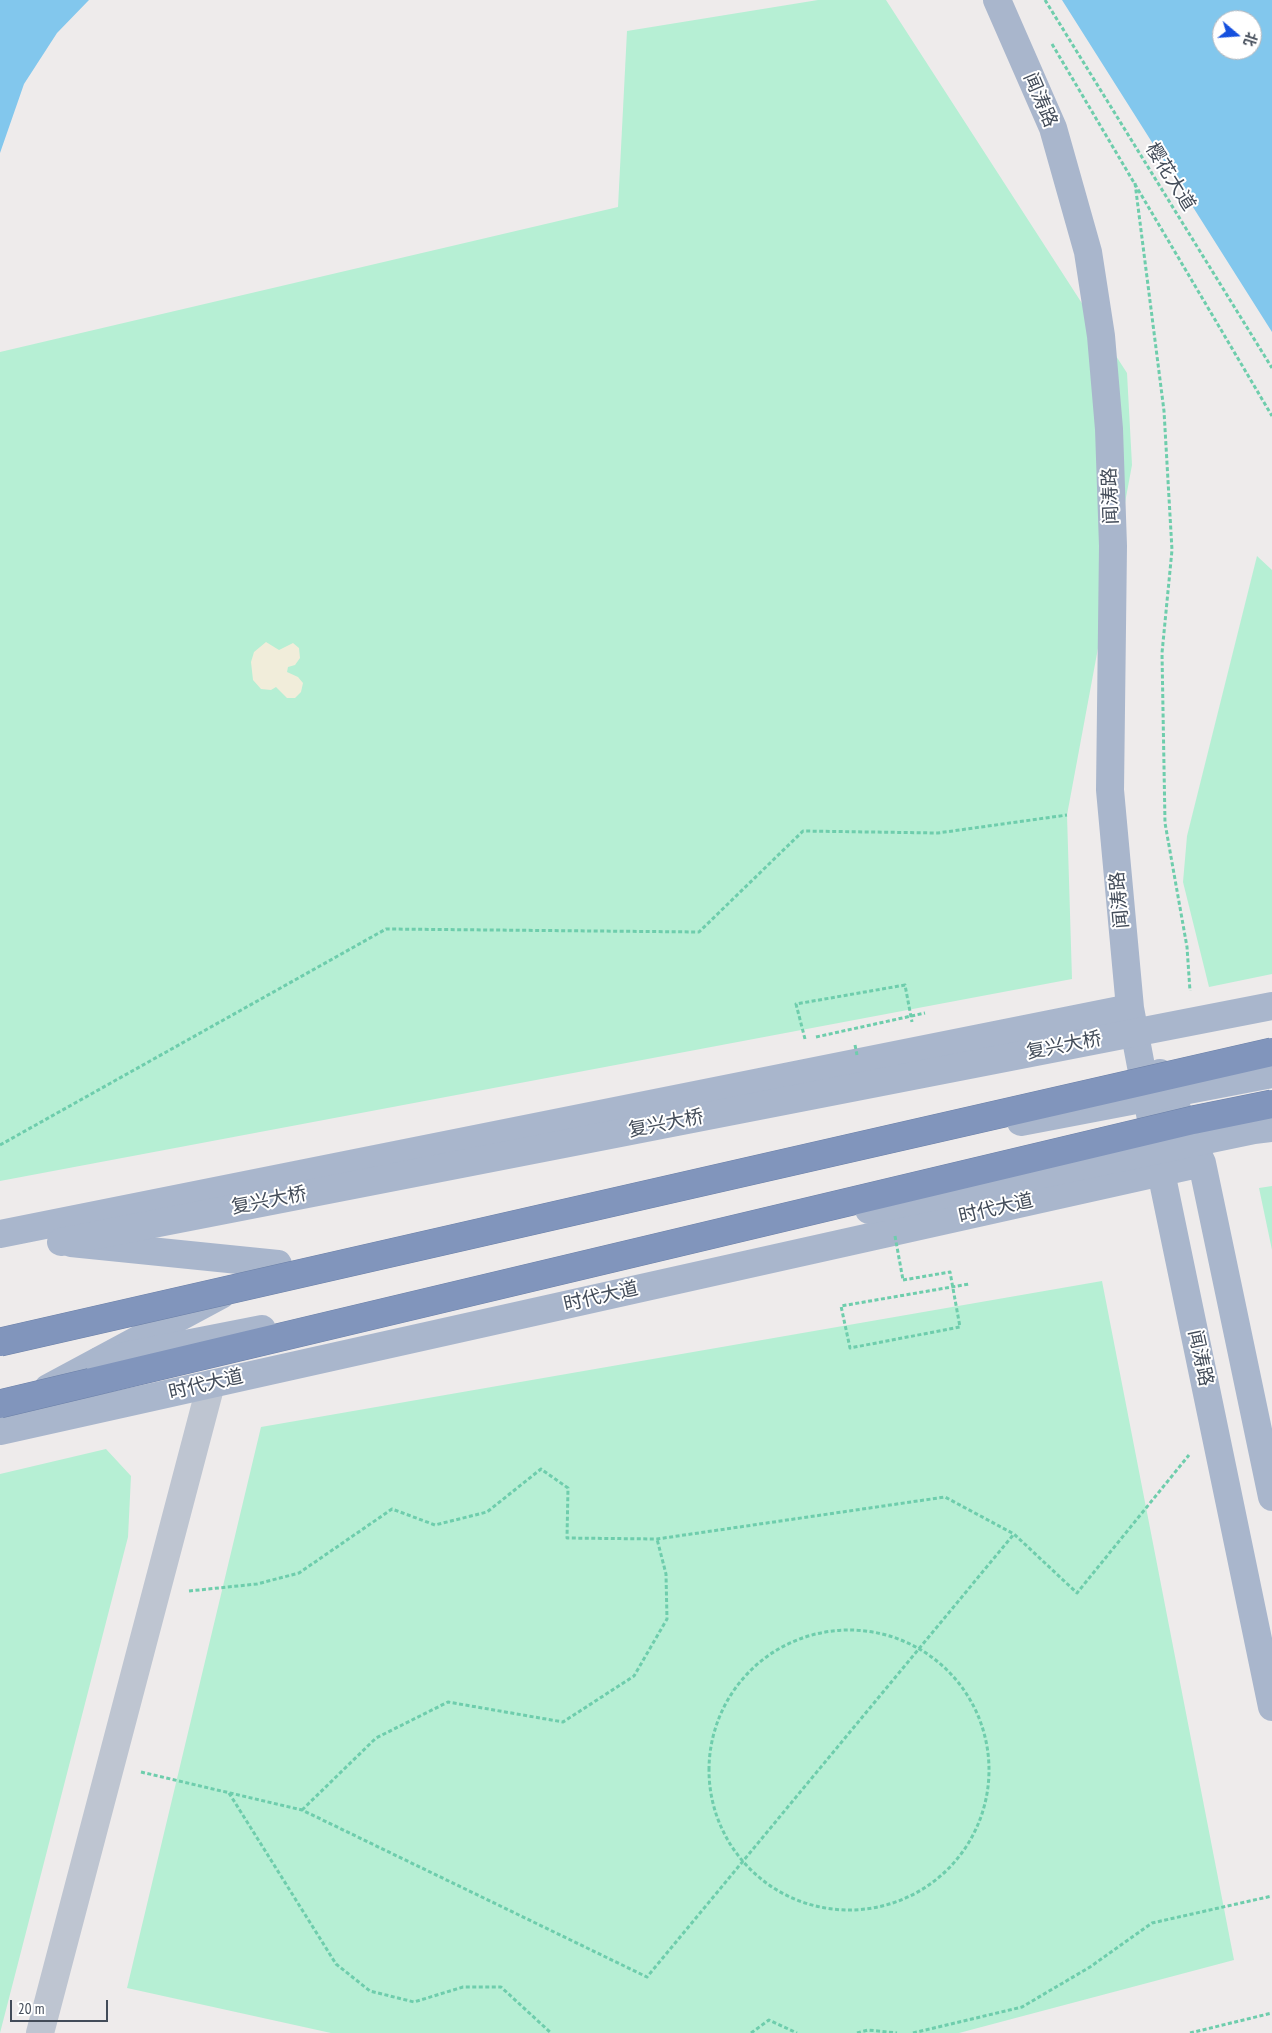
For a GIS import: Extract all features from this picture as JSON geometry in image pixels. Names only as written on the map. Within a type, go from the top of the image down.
[{"type":"highway","points":[[0,1342],[1272,1052]]},
{"type":"highway","points":[[0,1404],[1193,1120],[1272,1104]]},
{"type":"main road","name":"闻涛路","points":[[997,0],[1053,128],[1088,252],[1102,336],[1109,430],[1113,546],[1110,790],[1130,1008],[1161,1172],[1272,1707]]},
{"type":"main road","name":"复兴大桥","points":[[60,1242],[1272,1006]]},
{"type":"main road","name":"闻涛路","points":[[1130,1008],[1202,1163],[1272,1497]]},
{"type":"main road","points":[[0,1234],[1130,1008]]},
{"type":"main road","points":[[0,1245],[60,1242],[278,1264],[1272,1074]]},
{"type":"main road","points":[[99,1361],[890,1206],[1254,1130],[1272,1128]]},
{"type":"main road","name":"时代大道","points":[[0,1431],[1202,1163]]},
{"type":"main road","points":[[0,1414],[278,1264]]},
{"type":"street","points":[[40,2033],[211,1384]]},
{"type":"path","name":"樱花大道","points":[[1045,0],[1272,368]]},
{"type":"path","name":"闻涛路","points":[[1051,42],[1272,416]]},
{"type":"path","points":[[1135,184],[1164,411],[1172,550],[1162,653],[1165,823],[1187,947],[1191,996]]},
{"type":"path","points":[[0,1146],[386,929],[699,932],[803,831],[938,833],[1067,815]]},
{"type":"path","points":[[913,1027],[912,1018],[910,1010],[906,985],[796,1004],[803,1040],[878,1024],[888,1021],[907,1017],[916,1015],[925,1013]]},
{"type":"path","points":[[890,1206],[903,1280],[950,1272],[952,1281],[954,1290],[960,1327],[850,1348],[841,1306],[949,1287],[959,1285],[969,1284]]},
{"type":"path","points":[[156,1594],[257,1584],[299,1573],[392,1509],[435,1525],[487,1512],[541,1469],[568,1488],[567,1538],[657,1539],[945,1497],[1014,1534],[1077,1593],[1213,1424]]},
{"type":"path","points":[[111,1765],[302,1810],[647,1977],[744,1863],[1014,1534]]},
{"type":"path","points":[[302,1810],[376,1738],[448,1702],[564,1722],[634,1676],[667,1619],[666,1574],[657,1539]]},
{"type":"path","points":[[835,1630],[879,1632],[920,1648],[957,1679],[981,1721],[990,1769],[982,1817],[958,1859],[922,1891],[912,1895],[876,1908],[827,1910],[781,1894],[744,1863],[720,1826],[709,1784],[712,1740],[728,1699],[756,1665],[793,1641],[835,1630]]},
{"type":"path","points":[[229,1793],[336,1964],[370,1991],[414,2002],[463,1987],[501,1987],[551,2033]]},
{"type":"path","points":[[913,2033],[1022,2007],[1090,1967],[1152,1923],[1272,1896]]},
{"type":"path","points":[[1190,2033],[1272,2013]]},
{"type":"path","points":[[751,2033],[769,2020],[797,2033]]},
{"type":"path","points":[[857,2033],[868,2030],[897,2033]]},
{"type":"green space","points":[[818,0],[886,0],[1127,373],[1132,465],[1067,815],[1072,979],[0,1181],[0,352],[618,207],[627,31]]},
{"type":"green space","points":[[1257,556],[1272,570],[1272,974],[1209,987],[1183,882],[1187,836]]},
{"type":"green space","points":[[1272,1186],[1272,1250],[1259,1188]]},
{"type":"green space","points":[[1102,1281],[1234,1960],[959,2033],[331,2033],[127,1988],[261,1427]]},
{"type":"green space","points":[[106,1449],[131,1476],[128,1537],[0,2033],[0,1474]]},
{"type":"sand","points":[[266,642],[279,650],[293,643],[299,648],[300,658],[295,665],[288,667],[287,672],[298,677],[303,683],[301,692],[295,698],[287,698],[276,687],[271,690],[261,689],[253,680],[251,662],[254,652]]},
{"type":"water","points":[[0,0],[89,0],[57,33],[24,84],[0,153]]},
{"type":"water","points":[[1062,0],[1272,0],[1272,332]]}]
